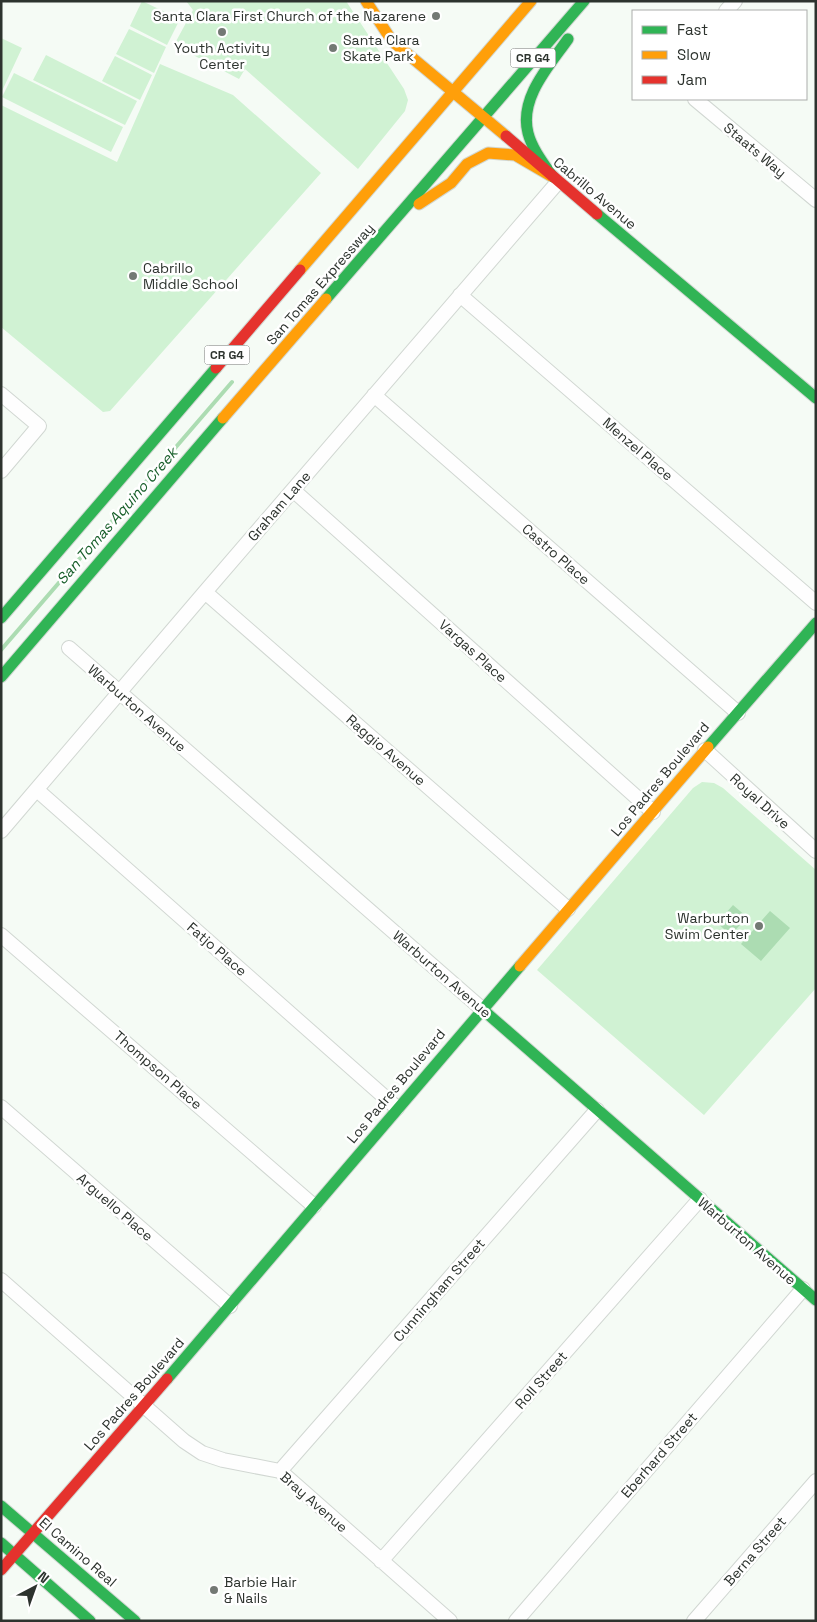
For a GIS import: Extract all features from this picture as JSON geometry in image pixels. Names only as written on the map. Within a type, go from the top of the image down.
[{"type":"main road","name":"Cabrillo Avenue","points":[[366,1],[392,41],[483,116],[555,180],[814,394]]},
{"type":"main road","name":"San Tomas Expressway","points":[[1,618],[531,1]]},
{"type":"main road","name":"San Tomas Expressway","points":[[1,677],[584,1]]},
{"type":"main road","points":[[555,180],[528,133],[526,113],[535,88],[594,1]]},
{"type":"main road","points":[[397,217],[451,183],[468,164],[488,152],[515,155],[555,180]]},
{"type":"main road","name":"Los Padres Boulevard","points":[[1,1570],[230,1306],[397,1108],[705,750],[738,713],[810,640],[816,624]]},
{"type":"main road","name":"Warburton Avenue","points":[[482,1009],[816,1300]]},
{"type":"main road","name":"El Camino Real","points":[[1,1506],[135,1621]]},
{"type":"main road","points":[[1,1543],[90,1621]]},
{"type":"street","name":"Staats Way","points":[[696,100],[816,200]]},
{"type":"street","name":"Graham Lane","points":[[1,831],[460,295],[555,180]]},
{"type":"street","name":"Menzel Place","points":[[460,295],[816,602]]},
{"type":"street","points":[[1,394],[39,426],[1,471]]},
{"type":"street","name":"Castro Place","points":[[374,395],[738,713]]},
{"type":"street","name":"Vargas Place","points":[[293,490],[653,812]]},
{"type":"street","name":"Raggio Avenue","points":[[204,592],[568,909]]},
{"type":"street","name":"Warburton Avenue","points":[[69,648],[482,1009]]},
{"type":"street","name":"Royal Drive","points":[[705,750],[816,851]]},
{"type":"street","name":"Fatjo Place","points":[[37,790],[397,1108]]},
{"type":"street","name":"Thompson Place","points":[[1,935],[314,1206]]},
{"type":"street","name":"Arguello Place","points":[[1,1107],[230,1306]]},
{"type":"street","name":"Cunningham Street","points":[[280,1471],[597,1110]]},
{"type":"street","name":"Roll Street","points":[[381,1561],[700,1199]]},
{"type":"street","name":"Bray Avenue","points":[[1,1280],[184,1441],[202,1452],[223,1460],[280,1471],[450,1621]]},
{"type":"street","name":"Eberhard Street","points":[[516,1621],[803,1289]]},
{"type":"street","name":"Berna Street","points":[[694,1621],[816,1481]]},
{"type":"shaded area","points":[[142,1],[180,19],[167,45],[130,26]]},
{"type":"shaded area","name":"Santa Clara Skate Park","points":[[186,1],[346,1],[404,89],[408,100],[405,111],[358,169],[245,69],[239,79],[174,45],[193,10]]},
{"type":"shaded area","points":[[129,29],[166,47],[154,73],[116,54]]},
{"type":"shaded area","points":[[1,38],[22,48],[2,91],[1,91]]},
{"type":"shaded area","points":[[46,55],[137,101],[125,125],[33,80]]},
{"type":"shaded area","points":[[115,56],[152,75],[140,100],[102,81]]},
{"type":"shaded area","name":"Cabrillo Middle School","points":[[160,64],[233,95],[321,173],[110,411],[103,412],[1,327],[1,105],[117,162]]},
{"type":"shaded area","points":[[14,73],[123,127],[111,152],[2,97]]},
{"type":"shaded area","points":[[702,782],[714,783],[723,788],[816,870],[816,988],[704,1115],[537,970],[693,788]]},
{"type":"shaded area","points":[[733,905],[747,917],[731,935],[717,923]]},
{"type":"shaded area","points":[[770,911],[790,928],[761,961],[741,944]]},
{"type":"waterway","name":"San Tomas Aquino Creek","points":[[1,650],[232,382]]},
{"type":"traffic: fast","points":[[326,299],[584,1]]},
{"type":"traffic: fast","points":[[553,177],[532,145],[526,120],[528,107],[538,83],[568,39]]},
{"type":"traffic: fast","points":[[597,214],[816,398]]},
{"type":"traffic: fast","points":[[1,618],[216,368]]},
{"type":"traffic: fast","points":[[1,677],[223,418]]},
{"type":"traffic: fast","points":[[708,747],[816,623]]},
{"type":"traffic: fast","points":[[167,1379],[520,966]]},
{"type":"traffic: fast","points":[[482,1009],[816,1300]]},
{"type":"traffic: fast","points":[[1,1506],[135,1621]]},
{"type":"traffic: fast","points":[[1,1543],[90,1621]]},
{"type":"traffic: slow","points":[[366,1],[392,41],[506,136]]},
{"type":"traffic: slow","points":[[300,270],[531,1]]},
{"type":"traffic: slow","points":[[419,204],[451,183],[467,164],[488,153],[515,155],[551,176]]},
{"type":"traffic: slow","points":[[223,418],[326,299]]},
{"type":"traffic: slow","points":[[520,966],[708,747]]},
{"type":"traffic: jam","points":[[506,136],[597,214]]},
{"type":"traffic: jam","points":[[216,368],[300,270]]},
{"type":"traffic: jam","points":[[1,1570],[167,1379]]},
{"type":"place","name":"Santa Clara First Church of the Nazarene","points":[[436,16]]},
{"type":"place","name":"Youth Activity Center","points":[[222,32]]},
{"type":"place","name":"Santa Clara Skate Park","points":[[333,48]]},
{"type":"place","name":"Cabrillo Middle School","points":[[133,276]]},
{"type":"place","name":"Warburton Swim Center","points":[[759,926]]},
{"type":"place","name":"Barbie Hair & Nails","points":[[214,1590]]}]
